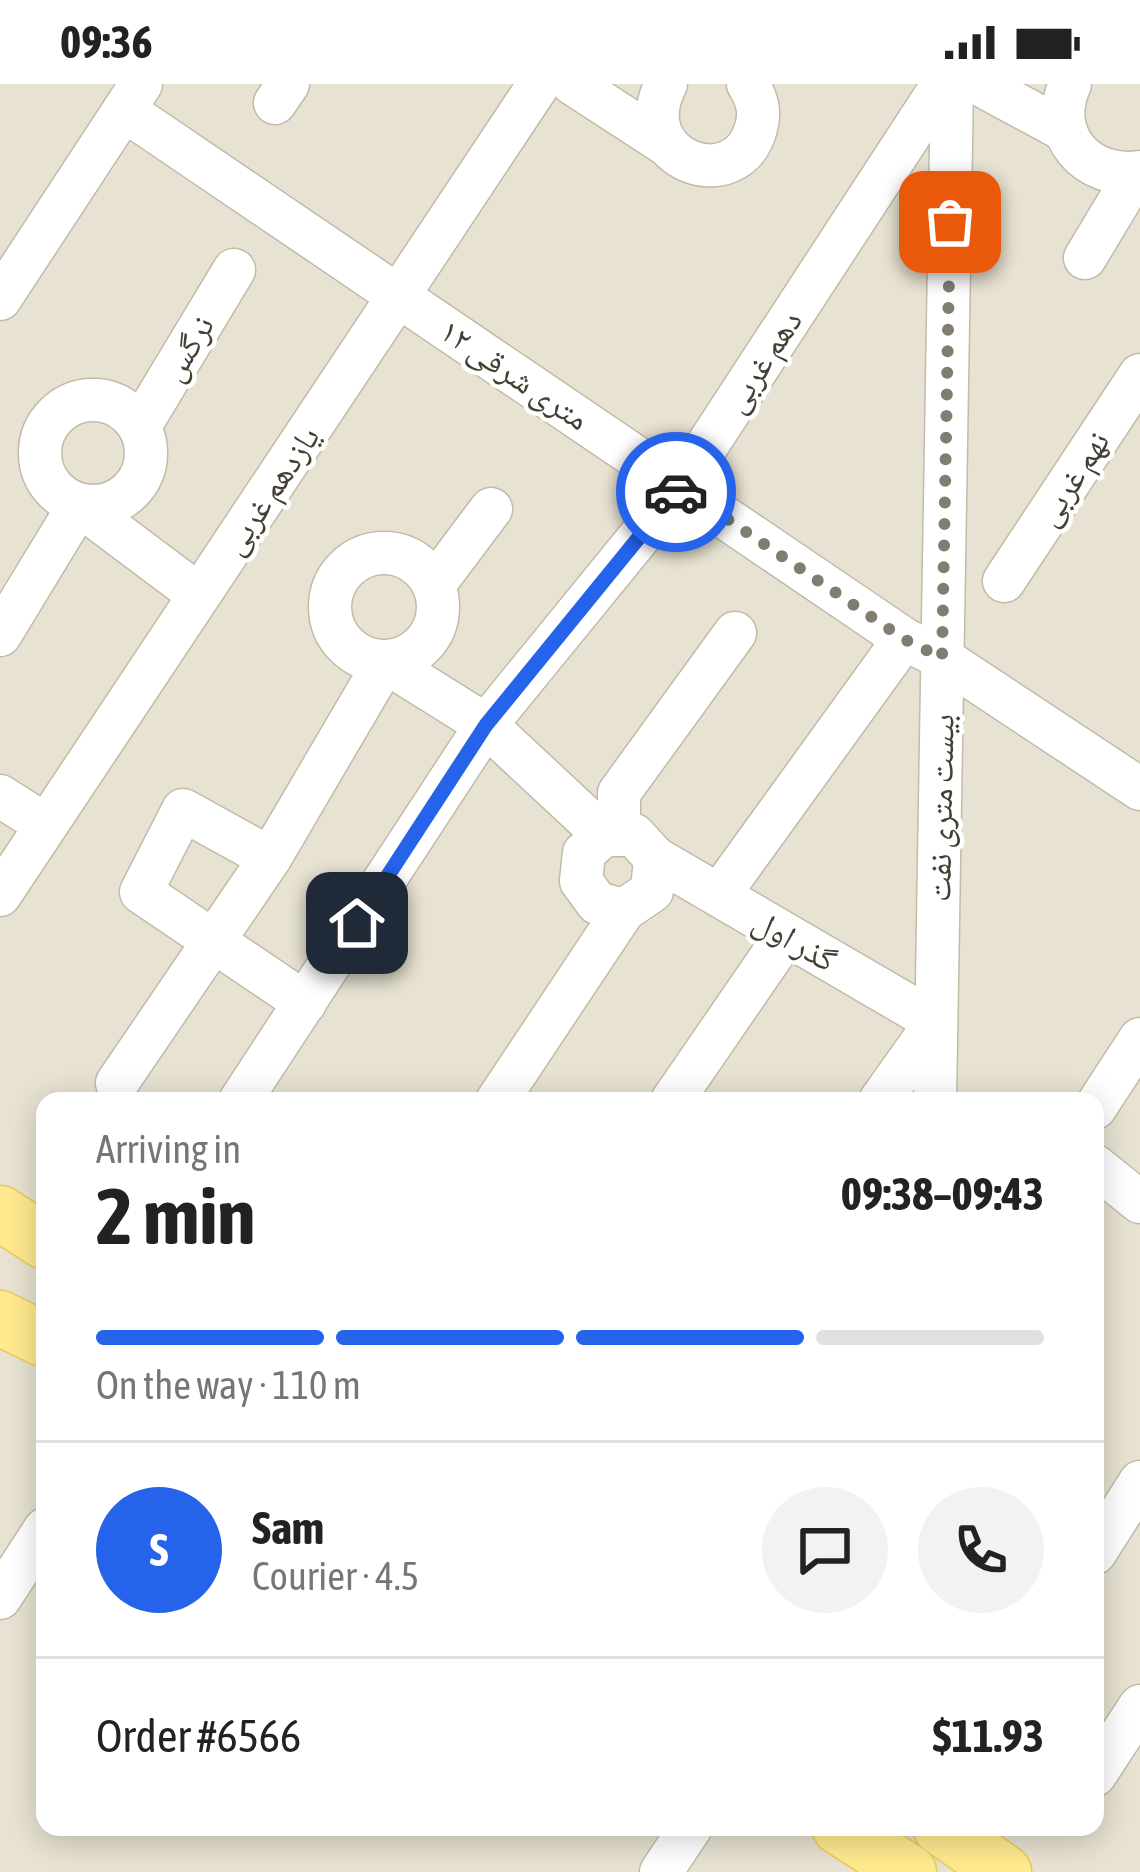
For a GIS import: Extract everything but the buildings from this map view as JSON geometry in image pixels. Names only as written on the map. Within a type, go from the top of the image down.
[{"type":"main road","points":[[0,1213],[36,1237]]},
{"type":"main road","points":[[0,1318],[36,1336]]},
{"type":"main road","points":[[853,1836],[909,1872]]},
{"type":"main road","points":[[953,1836],[1004,1872]]},
{"type":"street","name":"یازدهم غربی","points":[[0,895],[539,84]]},
{"type":"street","points":[[574,84],[679,157],[712,166],[730,161],[754,137],[759,120],[751,85]]},
{"type":"street","points":[[667,84],[656,114],[667,145]]},
{"type":"street","name":"دهم غربی","points":[[246,1092],[486,725],[680,487],[943,84]]},
{"type":"street","name":"بیست متری نفت","points":[[935,1092],[952,84]]},
{"type":"street","points":[[979,84],[1066,131]]},
{"type":"street","points":[[1070,84],[1063,111],[1073,147],[1101,170],[1138,172]]},
{"type":"street","name":"۱۲ متری شرقی","points":[[132,97],[399,295],[904,639],[942,658],[1140,789]]},
{"type":"street","points":[[0,299],[132,97]]},
{"type":"street","points":[[1085,258],[1138,172]]},
{"type":"street","name":"نرگس","points":[[79,506],[115,503],[141,478],[147,443],[140,426],[234,270]]},
{"type":"street","name":"نهم غربی","points":[[1004,581],[1140,375]]},
{"type":"street","points":[[140,426],[114,403],[79,401],[51,420],[43,435],[43,470],[50,486],[63,498],[199,596]]},
{"type":"street","points":[[0,635],[79,506]]},
{"type":"street","points":[[434,585],[491,509]]},
{"type":"street","points":[[392,553],[409,559],[434,585],[437,620],[418,650],[403,659],[368,659],[339,638],[329,604],[343,571],[357,560],[392,553]]},
{"type":"street","points":[[624,910],[597,903],[581,881],[584,853],[612,834],[619,793],[735,634]]},
{"type":"street","points":[[718,895],[904,639]]},
{"type":"street","points":[[385,662],[486,725],[612,834],[634,836],[655,858],[652,891],[624,910],[503,1092]]},
{"type":"street","points":[[117,1083],[270,858],[385,662]]},
{"type":"street","points":[[0,796],[46,826]]},
{"type":"street","points":[[270,858],[183,810],[142,892],[305,1003]]},
{"type":"street","name":"گذر اول","points":[[655,858],[937,1022]]},
{"type":"street","points":[[679,1092],[786,935]]},
{"type":"street","points":[[886,1092],[937,1022]]},
{"type":"street","points":[[1104,1094],[1140,1039]]},
{"type":"street","points":[[1104,1173],[1140,1202]]},
{"type":"street","points":[[1104,1539],[1140,1482]]},
{"type":"street","points":[[0,1598],[36,1543]]},
{"type":"street","points":[[1104,1761],[1140,1706]]},
{"type":"street","points":[[661,1872],[686,1836]]},
{"type":"shaded area","points":[[0,84],[1140,84],[1140,1872],[0,1872]]},
{"type":"way so far","points":[[676,492],[680,487],[904,639],[942,658],[950,222]]},
{"type":"route","points":[[357,923],[486,725],[676,492]]}]
